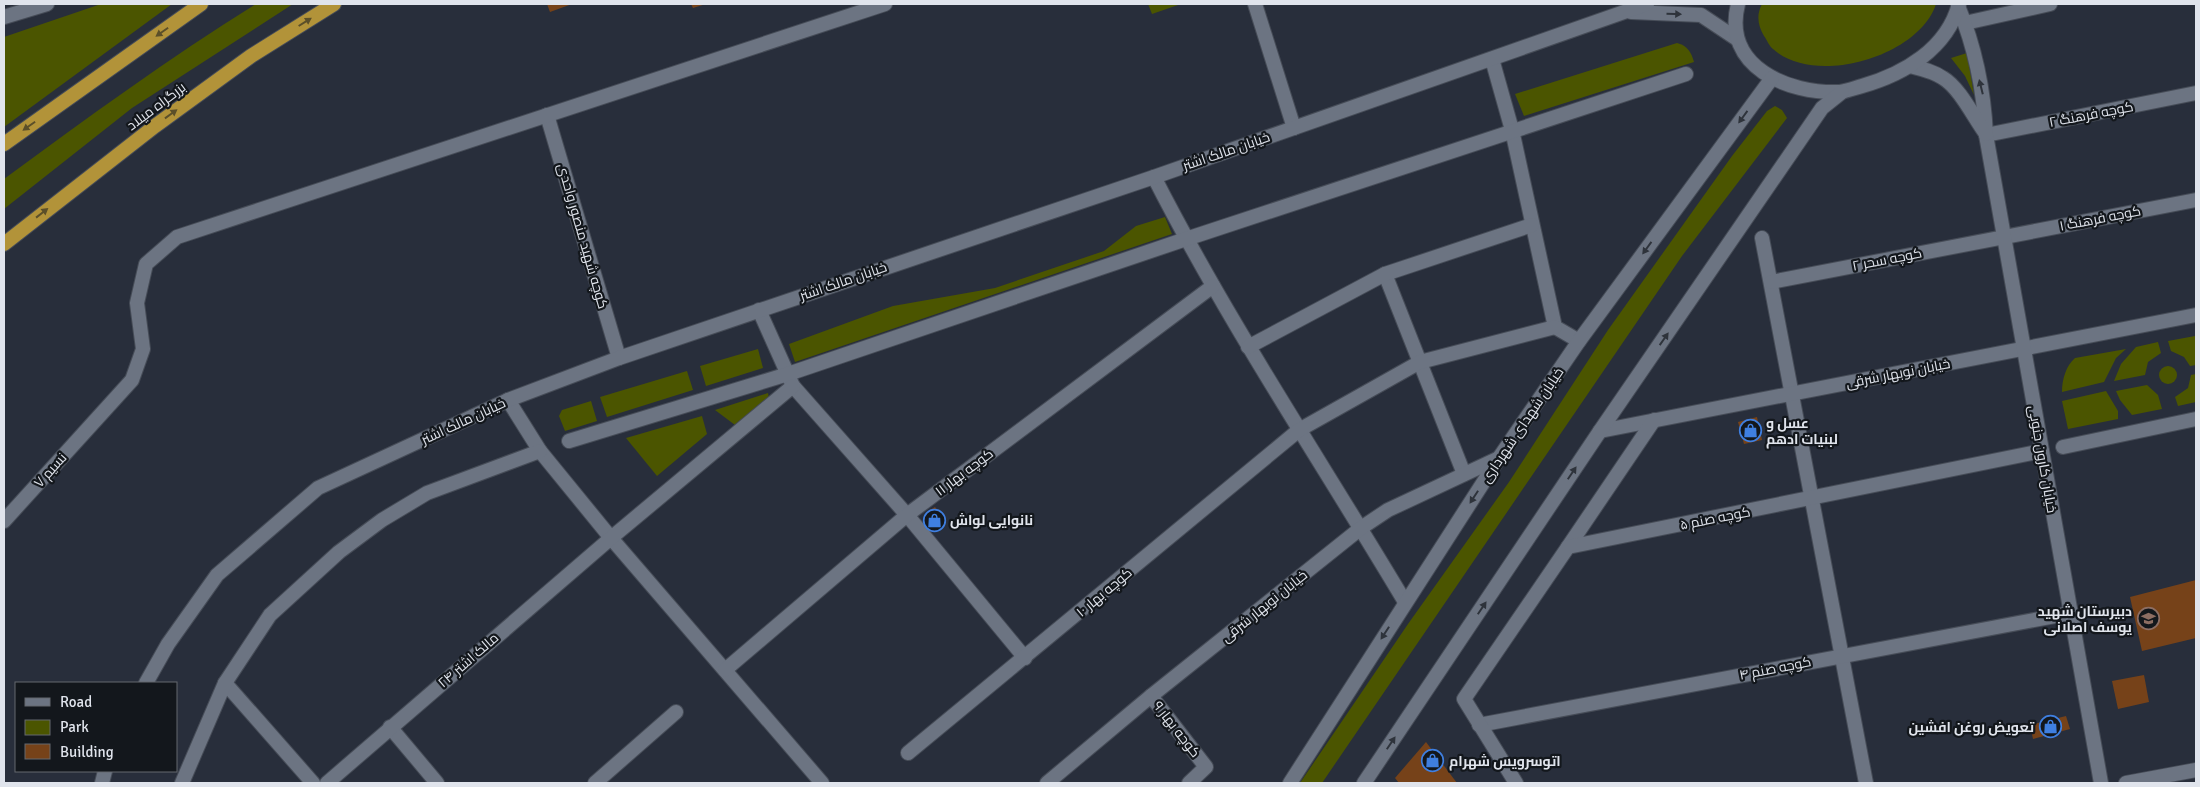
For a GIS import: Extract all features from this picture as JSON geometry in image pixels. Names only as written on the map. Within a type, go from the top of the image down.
[{"type":"highway","points":[[4,144],[202,4]]},
{"type":"highway","name":"بزرگراه میلاد","points":[[4,244],[155,126],[251,56],[334,4]]},
{"type":"street","points":[[4,17],[47,4]]},
{"type":"street","name":"نسیم ۷","points":[[4,521],[132,380],[142,349],[137,303],[146,264],[177,237],[885,4]]},
{"type":"street","points":[[1255,4],[1294,128]]},
{"type":"street","name":"خیابان مالک اشتر","points":[[147,682],[168,644],[217,575],[318,488],[508,400],[619,358],[1154,177],[1647,4]]},
{"type":"street","points":[[1738,4],[1735,24],[1737,39],[1752,63],[1772,78],[1804,90],[1842,92],[1874,83],[1910,66],[1938,42],[1948,27],[1958,5]]},
{"type":"street","points":[[1965,23],[2050,4]]},
{"type":"street","name":"خیابان کارون جنوبی","points":[[1958,5],[1965,23],[1984,101],[1986,135],[2101,783]]},
{"type":"street","name":"خیابان مالک اشتر","points":[[1625,12],[1701,15],[1737,39]]},
{"type":"street","points":[[1492,59],[1512,130],[1554,327],[1579,341]]},
{"type":"street","name":"خیابان کارون جنوبی","points":[[1910,66],[1930,71],[1944,78],[1955,89],[1986,135]]},
{"type":"street","points":[[569,441],[791,380],[1186,239],[1686,74]]},
{"type":"street","name":"خیابان شهدای شهرداری","points":[[1290,783],[1499,458],[1579,341],[1772,78]]},
{"type":"street","points":[[1364,783],[1600,431],[1822,108],[1842,92]]},
{"type":"street","name":"کوچه فرهنگ ۲","points":[[1986,135],[2196,93]]},
{"type":"street","name":"کوچه شهید منصور واحدی","points":[[547,115],[619,358]]},
{"type":"street","points":[[1154,177],[1186,239],[1248,347],[1405,602]]},
{"type":"street","name":"کوچه فرهنگ ۱","points":[[2004,236],[2196,200]]},
{"type":"street","points":[[1248,347],[1385,274],[1532,225]]},
{"type":"street","name":"کوچه سحر ۲","points":[[1770,282],[2004,236]]},
{"type":"street","points":[[1762,238],[1866,783]]},
{"type":"street","points":[[1385,274],[1464,474]]},
{"type":"street","name":"کوچه بهار ۱۱","points":[[725,670],[907,515],[1213,286]]},
{"type":"street","points":[[759,310],[791,380],[907,515],[1025,658]]},
{"type":"street","name":"خیابان نوبهار شرقی","points":[[1600,431],[2196,315]]},
{"type":"street","name":"کوچه بهار ۱۰","points":[[908,753],[1299,430],[1420,362],[1554,327]]},
{"type":"street","name":"مالک اشتر ۲۴","points":[[327,783],[791,380]]},
{"type":"street","points":[[508,400],[540,451],[611,538],[822,783]]},
{"type":"street","points":[[2062,447],[2196,419]]},
{"type":"street","points":[[1513,782],[1464,699],[1654,420]]},
{"type":"street","points":[[182,783],[224,683],[270,615],[339,552],[382,520],[427,493],[540,451]]},
{"type":"street","name":"کوچه صنم ۵","points":[[1568,547],[2042,451]]},
{"type":"street","name":"خیابان نوبهار شرقی","points":[[1047,783],[1151,696],[1361,528],[1388,510],[1499,458]]},
{"type":"street","name":"کوچه صنم ۴","points":[[1480,724],[2071,613]]},
{"type":"street","points":[[224,683],[313,783]]},
{"type":"street","name":"کوچه بهار ۹","points":[[1151,696],[1206,767],[1189,783]]},
{"type":"street","points":[[595,783],[676,712]]},
{"type":"street","points":[[390,727],[437,783]]},
{"type":"street","points":[[2126,783],[2196,770]]},
{"type":"green space","points":[[101,4],[172,4],[4,127],[4,37]]},
{"type":"green space","points":[[256,4],[293,4],[132,108],[4,209],[4,179],[160,67]]},
{"type":"green space","points":[[1148,4],[1181,4],[1152,14]]},
{"type":"green space","points":[[1762,4],[1936,4],[1926,23],[1909,39],[1888,52],[1864,61],[1838,65],[1813,65],[1791,60],[1770,46],[1759,24],[1758,16]]},
{"type":"green space","points":[[1677,43],[1689,50],[1694,62],[1524,116],[1515,94]]},
{"type":"green space","points":[[1967,53],[1974,95],[1965,76],[1951,58]]},
{"type":"green space","points":[[1775,106],[1782,110],[1787,118],[1682,256],[1322,783],[1300,783],[1408,624],[1509,482],[1608,330],[1732,156],[1767,111]]},
{"type":"green space","points":[[1165,217],[1172,234],[795,362],[789,344],[893,306],[995,288],[1104,251],[1136,226]]},
{"type":"green space","points":[[2195,336],[2196,365],[2190,366],[2184,357],[2171,351],[2168,341]]},
{"type":"green space","points":[[2158,342],[2161,353],[2148,362],[2145,375],[2114,381],[2121,364],[2136,347]]},
{"type":"green space","points":[[758,349],[763,368],[706,386],[700,366]]},
{"type":"green space","points":[[2126,349],[2116,358],[2104,382],[2062,392],[2065,373],[2075,358]]},
{"type":"green space","points":[[2164,366],[2172,366],[2177,371],[2175,382],[2164,384],[2159,379],[2159,371]]},
{"type":"green space","points":[[687,371],[693,390],[607,417],[600,397]]},
{"type":"green space","points":[[2196,374],[2196,402],[2178,406],[2175,397],[2188,388],[2191,375]]},
{"type":"green space","points":[[2147,385],[2158,395],[2162,409],[2132,415],[2120,400],[2116,391]]},
{"type":"green space","points":[[2106,391],[2118,411],[2118,419],[2068,429],[2062,401]]},
{"type":"green space","points":[[768,393],[769,398],[735,425],[715,410]]},
{"type":"green space","points":[[591,401],[597,421],[565,431],[559,416],[562,410]]},
{"type":"green space","points":[[702,416],[707,434],[657,476],[626,438]]},
{"type":"building","points":[[547,4],[572,4],[550,12]]},
{"type":"building","points":[[691,4],[706,4],[693,8]]},
{"type":"building","name":"عسل و لبنیات ادهم","points":[[1757,417],[1762,440],[1744,444],[1738,422]]},
{"type":"building","points":[[935,507],[946,521],[927,534],[924,522],[927,512]]},
{"type":"building","points":[[2196,580],[2196,638],[2142,651],[2130,597]]},
{"type":"building","points":[[2144,675],[2149,702],[2118,709],[2112,681]]},
{"type":"building","name":"تعویض روغن افشین","points":[[2066,716],[2070,729],[2033,739],[2030,725]]},
{"type":"building","points":[[1426,742],[1457,783],[1399,783],[1395,778]]},
{"type":"place","name":"عسل و لبنیات ادهم","points":[[1750,431]]},
{"type":"place","name":"نانوایی لواش","points":[[934,520]]},
{"type":"place","name":"دبیرستان شهید یوسف اصلانی","points":[[2148,619]]},
{"type":"place","name":"تعویض روغن افشین","points":[[2050,727]]},
{"type":"place","name":"اتوسرویس شهرام","points":[[1433,761]]}]
